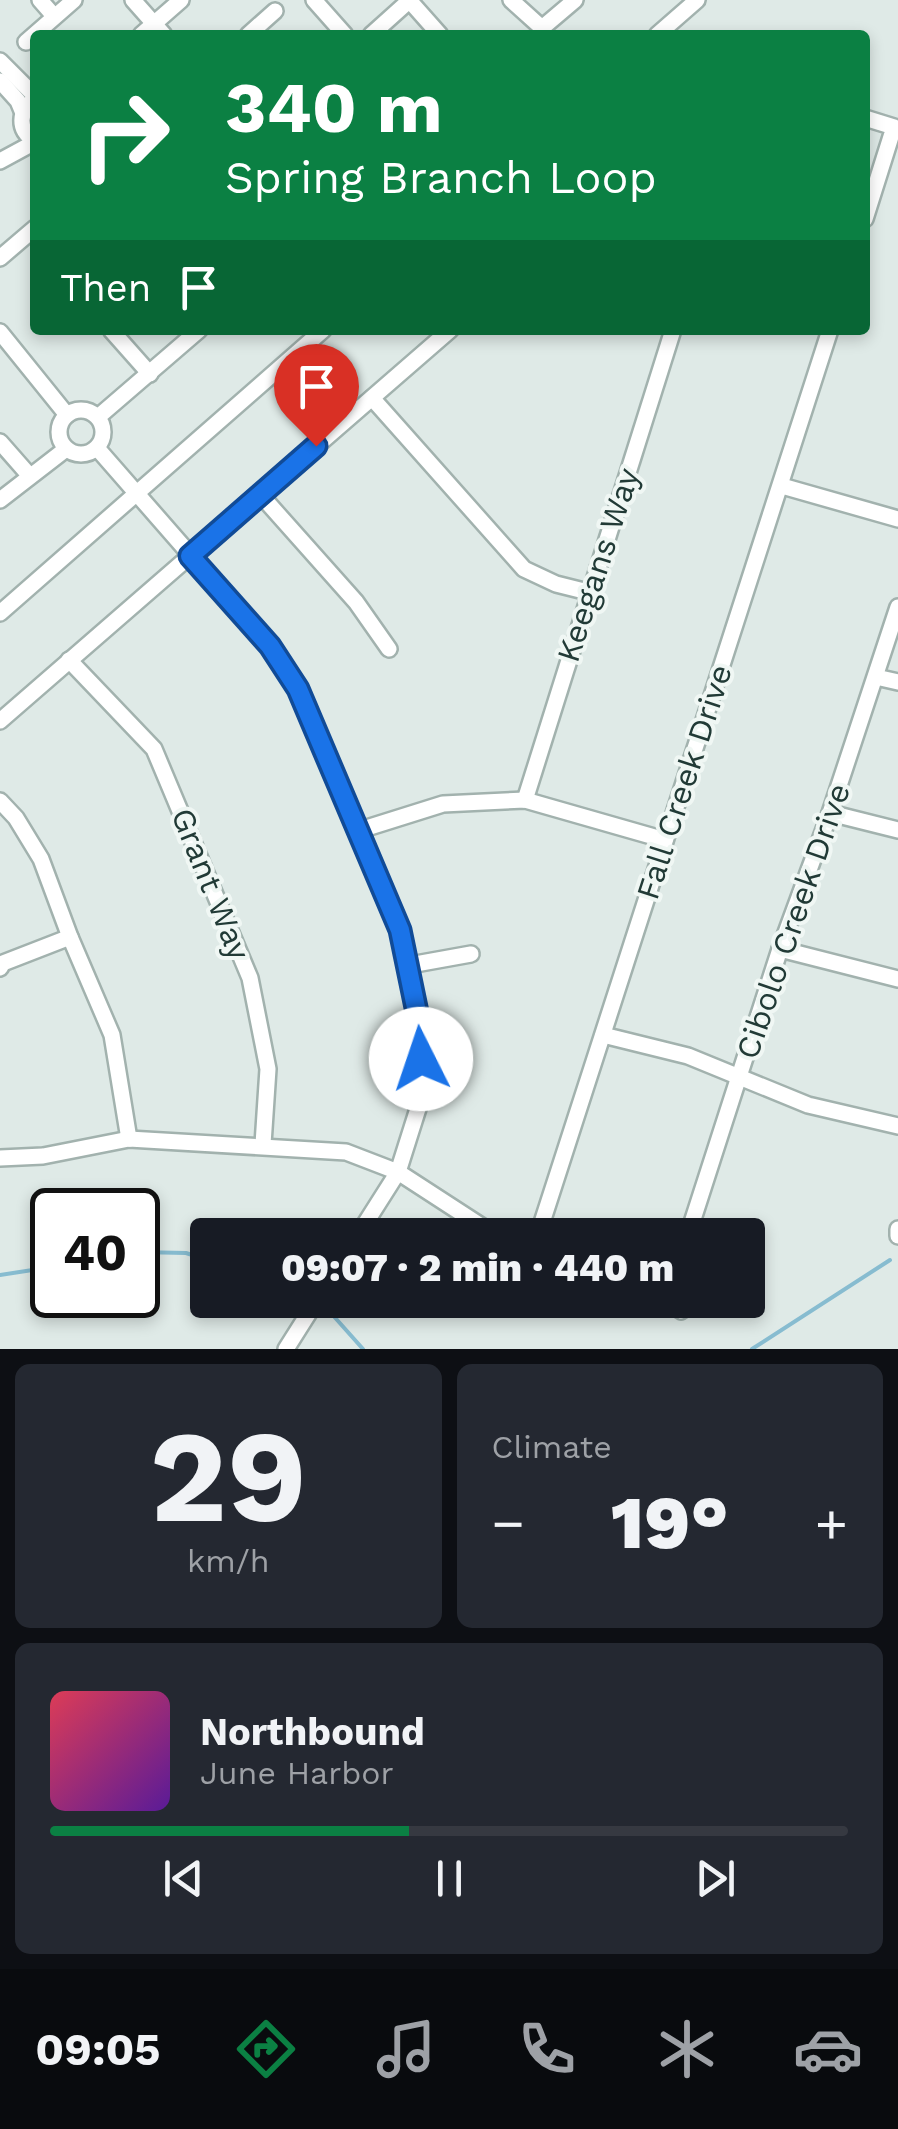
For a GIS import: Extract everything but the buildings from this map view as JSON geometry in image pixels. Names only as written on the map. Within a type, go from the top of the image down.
[{"type":"street","points":[[40,0],[54,16]]},
{"type":"street","points":[[39,30],[74,0]]},
{"type":"street","points":[[132,0],[152,30]]},
{"type":"street","points":[[154,30],[180,0]]},
{"type":"street","points":[[314,0],[341,30]]},
{"type":"street","points":[[377,30],[410,0],[436,30]]},
{"type":"street","points":[[511,0],[542,28],[574,0]]},
{"type":"street","points":[[664,30],[697,0]]},
{"type":"street","points":[[255,30],[275,11]]},
{"type":"street","points":[[26,42],[30,38]]},
{"type":"street","points":[[0,60],[30,93]]},
{"type":"street","points":[[0,81],[18,101],[30,133]]},
{"type":"street","points":[[2,159],[30,106]]},
{"type":"street","points":[[870,120],[894,127],[870,203]]},
{"type":"street","points":[[2,159],[30,145]]},
{"type":"street","points":[[0,258],[30,237]]},
{"type":"street","points":[[0,332],[67,415]]},
{"type":"street","points":[[115,335],[150,374]]},
{"type":"street","points":[[98,417],[193,335]]},
{"type":"street","points":[[0,613],[317,335]]},
{"type":"street","points":[[0,721],[444,335]]},
{"type":"street","name":"Keegans Way","points":[[525,800],[670,335]]},
{"type":"street","name":"Fall Creek Drive","points":[[544,1218],[828,335]]},
{"type":"street","points":[[372,398],[524,569],[556,584],[588,592]]},
{"type":"street","points":[[86,410],[98,417],[104,436],[97,448],[85,454],[66,449],[59,428],[67,415],[86,410]]},
{"type":"street","points":[[0,442],[29,475]]},
{"type":"street","points":[[97,448],[270,646],[298,689],[400,930],[419,1022],[422,1096],[398,1172],[369,1218]]},
{"type":"street","points":[[0,500],[66,449]]},
{"type":"street","points":[[782,486],[898,519]]},
{"type":"street","points":[[260,493],[356,602],[389,649]]},
{"type":"street","name":"Cibolo Creek Drive","points":[[693,1218],[780,949],[830,813],[898,606]]},
{"type":"street","name":"Grant Way","points":[[69,660],[154,749],[250,978],[268,1070],[263,1144]]},
{"type":"street","points":[[876,677],[898,682]]},
{"type":"street","points":[[0,800],[41,859],[112,1035],[129,1140]]},
{"type":"street","points":[[357,832],[442,804],[525,800],[665,840]]},
{"type":"street","points":[[830,813],[898,830]]},
{"type":"street","points":[[0,968],[70,937]]},
{"type":"street","points":[[780,949],[898,979]]},
{"type":"street","points":[[410,965],[471,954]]},
{"type":"street","points":[[603,1035],[688,1056],[808,1105],[898,1126]]},
{"type":"street","points":[[0,1158],[43,1156],[129,1140],[263,1144],[346,1152],[398,1172],[469,1218]]},
{"type":"street","points":[[286,1349],[306,1318]]},
{"type":"waterway","points":[[160,1252],[190,1254]]},
{"type":"waterway","points":[[752,1349],[890,1260]]},
{"type":"waterway","points":[[0,1275],[30,1270]]},
{"type":"waterway","points":[[335,1318],[363,1349]]},
{"type":"route","points":[[316,446],[190,556],[270,646],[298,689],[400,930],[410,965],[421,1059]]}]
